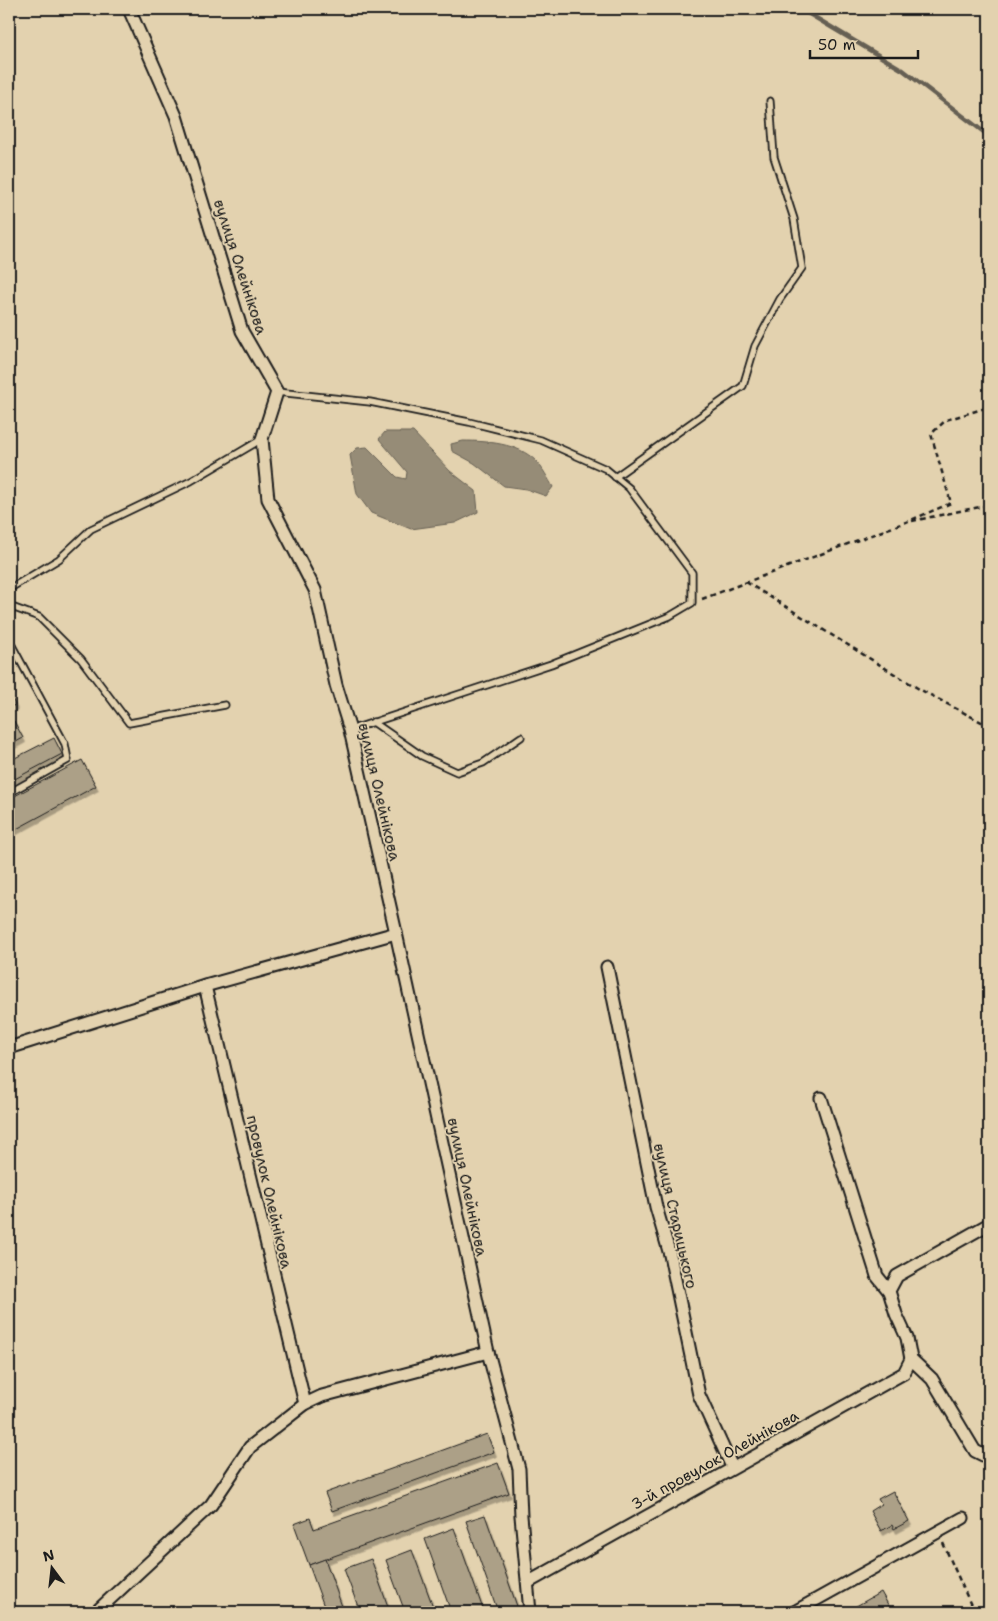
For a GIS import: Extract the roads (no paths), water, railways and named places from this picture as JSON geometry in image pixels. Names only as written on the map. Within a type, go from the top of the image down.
[{"type":"street","name":"вулиця Олейнікова","points":[[129,9],[176,116],[242,331],[276,392],[262,439],[268,499],[315,590],[336,685],[350,730],[488,1352],[519,1469],[521,1516],[529,1582],[530,1612]]},
{"type":"street","points":[[9,1048],[205,986],[396,933]]},
{"type":"street","name":"вулиця Старицького","points":[[607,968],[656,1207],[670,1255],[699,1395],[732,1466]]},
{"type":"street","name":"провулок Олейнікова","points":[[205,986],[305,1404]]},
{"type":"street","points":[[821,1098],[877,1276],[889,1291],[896,1314],[907,1338],[911,1359],[932,1379],[975,1451],[989,1458]]},
{"type":"street","points":[[889,1291],[897,1276],[989,1224]]},
{"type":"street","points":[[96,1612],[211,1505],[250,1447],[305,1404],[322,1396],[488,1352]]},
{"type":"street","name":"3-й провулок Олейнікова","points":[[529,1582],[732,1466],[904,1373],[911,1359]]},
{"type":"street","points":[[794,1612],[963,1518]]},
{"type":"lane","points":[[615,476],[743,386],[755,346],[780,299],[802,268],[794,220],[774,156],[770,101]]},
{"type":"lane","points":[[276,392],[370,402],[541,440],[606,469],[629,488],[692,573],[692,603],[670,616],[551,664],[350,730]]},
{"type":"lane","points":[[9,589],[59,559],[91,528],[190,482],[262,439]]},
{"type":"lane","points":[[9,606],[39,617],[81,659],[129,723],[225,705]]},
{"type":"lane","points":[[9,640],[65,744],[68,760],[9,793]]},
{"type":"lane","points":[[373,722],[422,756],[457,772],[484,763],[520,737]]},
{"type":"waterway","points":[[801,9],[903,70],[989,136]]}]
